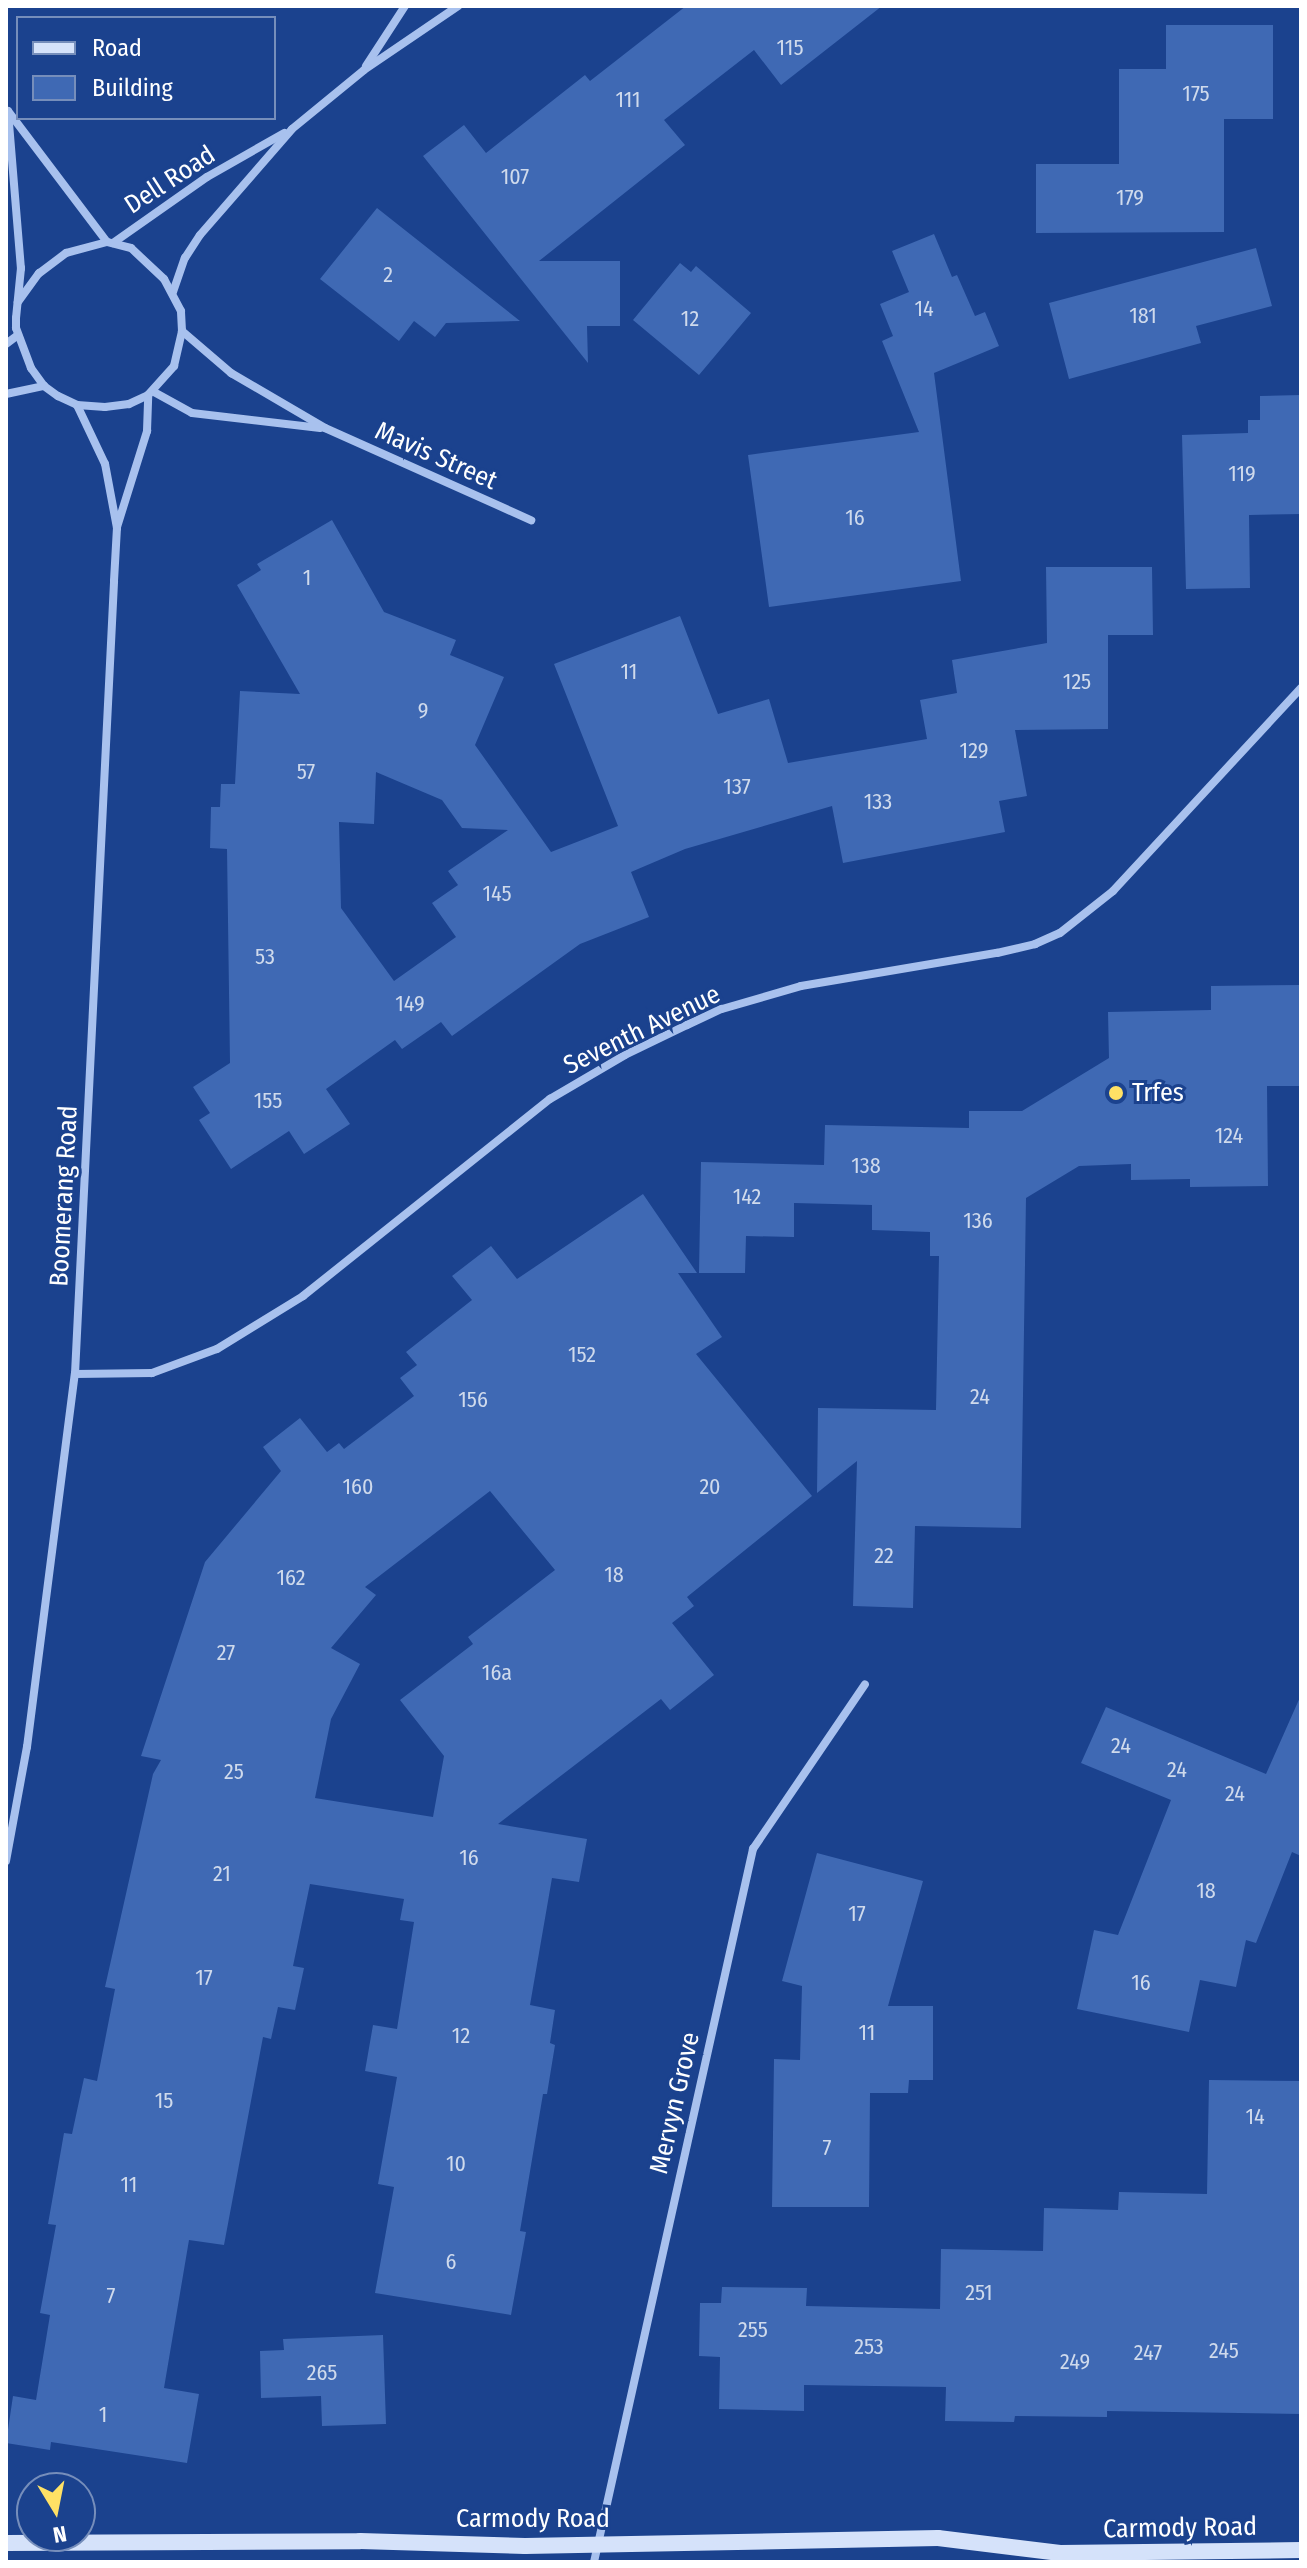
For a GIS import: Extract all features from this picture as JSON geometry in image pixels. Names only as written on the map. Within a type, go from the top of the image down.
[{"type":"street","name":"Dell Road","points":[[364,70],[405,6]]},
{"type":"street","name":"Dell Road","points":[[173,292],[185,258],[208,223],[292,129],[364,70],[458,6]]},
{"type":"street","points":[[7,109],[110,242]]},
{"type":"street","points":[[7,109],[21,268],[18,302],[18,335],[27,360],[44,386],[77,405],[118,406],[151,394],[174,366],[182,331],[181,311],[173,292],[137,251],[110,242],[78,248],[55,260],[33,280],[18,302]]},
{"type":"street","name":"Dell Road","points":[[110,242],[207,177],[292,129]]},
{"type":"street","name":"Mavis Street","points":[[182,331],[231,373],[325,428],[531,520]]},
{"type":"street","points":[[6,344],[18,335]]},
{"type":"street","points":[[6,394],[44,386]]},
{"type":"street","name":"Mavis Street","points":[[151,394],[192,413],[325,428]]},
{"type":"street","name":"Boomerang Road","points":[[117,528],[147,431],[151,394]]},
{"type":"street","name":"Boomerang Road","points":[[6,1861],[27,1747],[75,1374],[117,528],[105,464],[77,405]]},
{"type":"street","name":"Seventh Avenue","points":[[75,1374],[152,1373],[217,1349],[303,1296],[550,1099],[667,1034],[722,1009],[790,989],[997,953],[1035,944],[1060,933],[1113,891],[1301,688]]},
{"type":"street","name":"Mervyn Grove","points":[[594,2562],[753,1849],[865,1684]]},
{"type":"street","name":"Carmody Road","points":[[6,2543],[360,2541],[525,2554],[598,2543],[938,2538],[1060,2553],[1301,2550]]},
{"type":"street","name":"Carmody Road","points":[[1022,2562],[1060,2553]]},
{"type":"building","points":[[686,6],[882,6],[781,85],[754,50],[664,120],[685,145],[539,261],[620,261],[620,326],[587,326],[588,363],[423,156],[464,125],[486,153],[585,75],[590,81]]},
{"type":"building","points":[[1166,25],[1273,25],[1273,119],[1224,119],[1224,232],[1036,233],[1036,164],[1119,164],[1119,69],[1166,69]]},
{"type":"building","points":[[377,208],[520,321],[446,323],[435,337],[414,321],[399,341],[320,279]]},
{"type":"building","points":[[934,234],[952,277],[957,275],[975,316],[985,312],[999,346],[934,373],[961,581],[769,607],[748,455],[919,432],[882,341],[893,336],[880,304],[909,292],[892,251]]},
{"type":"building","points":[[1256,248],[1272,306],[1196,326],[1201,343],[1069,379],[1049,303]]},
{"type":"building","points":[[680,263],[691,272],[696,266],[751,313],[699,375],[633,320]]},
{"type":"building","points":[[1301,395],[1301,514],[1249,515],[1250,588],[1186,589],[1182,435],[1248,433],[1248,420],[1260,420],[1260,396]]},
{"type":"building","points":[[332,520],[384,612],[456,640],[450,655],[504,677],[475,745],[551,852],[618,826],[554,664],[680,616],[718,714],[769,699],[788,763],[927,739],[920,700],[957,693],[952,660],[1047,643],[1046,567],[1152,567],[1153,635],[1108,635],[1108,729],[1015,730],[1027,796],[999,801],[1005,832],[843,863],[832,806],[685,849],[631,872],[649,917],[580,944],[452,1036],[441,1022],[402,1049],[395,1040],[326,1089],[350,1124],[304,1154],[289,1131],[231,1169],[199,1120],[210,1113],[193,1087],[230,1063],[227,849],[210,848],[211,807],[220,807],[221,784],[235,784],[240,691],[300,694],[237,585],[261,570],[257,564]],"holes":[[[376,772],[442,800],[462,828],[508,830],[448,871],[458,885],[432,903],[456,937],[394,981],[341,908],[339,822],[374,824]]]},
{"type":"building","points":[[1301,985],[1301,1086],[1267,1086],[1268,1186],[1190,1187],[1190,1179],[1131,1180],[1131,1164],[1079,1166],[1026,1198],[1021,1528],[915,1526],[913,1608],[853,1606],[857,1461],[817,1493],[818,1408],[936,1410],[939,1256],[930,1256],[930,1232],[872,1230],[872,1205],[794,1203],[794,1237],[746,1236],[745,1273],[699,1273],[701,1162],[824,1165],[825,1125],[969,1128],[969,1111],[1022,1111],[1109,1058],[1108,1012],[1211,1010],[1211,986]]},
{"type":"building","points":[[643,1194],[697,1273],[678,1273],[722,1337],[696,1354],[812,1496],[687,1597],[694,1606],[672,1623],[714,1675],[670,1710],[661,1699],[498,1824],[587,1839],[579,1882],[552,1878],[530,2005],[555,2010],[550,2043],[555,2045],[547,2094],[543,2094],[520,2231],[526,2232],[511,2315],[375,2293],[394,2187],[378,2184],[397,2077],[365,2071],[373,2025],[397,2029],[414,1922],[400,1920],[404,1899],[310,1884],[293,1966],[304,1968],[295,2010],[278,2007],[271,2039],[263,2037],[224,2245],[189,2240],[164,2388],[199,2394],[187,2463],[51,2442],[50,2450],[6,2443],[13,2396],[36,2400],[50,2315],[40,2313],[56,2225],[48,2224],[64,2133],[72,2134],[84,2078],[97,2081],[115,1989],[105,1987],[153,1774],[161,1760],[141,1756],[205,1562],[281,1471],[263,1447],[300,1418],[327,1452],[339,1443],[344,1449],[414,1396],[400,1378],[417,1365],[406,1352],[472,1300],[452,1276],[491,1246],[517,1279]],"holes":[[[490,1491],[555,1570],[468,1637],[473,1644],[400,1700],[444,1756],[433,1817],[315,1798],[331,1719],[360,1664],[331,1648],[376,1595],[365,1587]]]},
{"type":"building","points":[[1301,1695],[1301,1856],[1292,1852],[1256,1943],[1246,1940],[1236,1987],[1200,1980],[1189,2032],[1077,2009],[1094,1930],[1118,1935],[1171,1800],[1081,1763],[1106,1707],[1266,1774]]},
{"type":"building","points":[[817,1853],[923,1881],[888,2006],[933,2006],[933,2080],[909,2080],[908,2093],[870,2093],[869,2207],[772,2207],[774,2059],[800,2060],[802,1986],[782,1981]]},
{"type":"building","points":[[1209,2080],[1301,2081],[1301,2414],[1107,2411],[1107,2417],[1015,2416],[1014,2422],[945,2421],[946,2387],[804,2385],[804,2411],[719,2409],[720,2357],[699,2356],[700,2303],[721,2303],[722,2287],[807,2288],[806,2306],[940,2309],[941,2249],[1043,2251],[1044,2208],[1118,2210],[1119,2192],[1207,2194]]},
{"type":"building","points":[[383,2335],[386,2424],[322,2426],[321,2396],[261,2398],[260,2351],[284,2350],[283,2339]]},
{"type":"place","name":"Trfes","points":[[1116,1093]]}]
